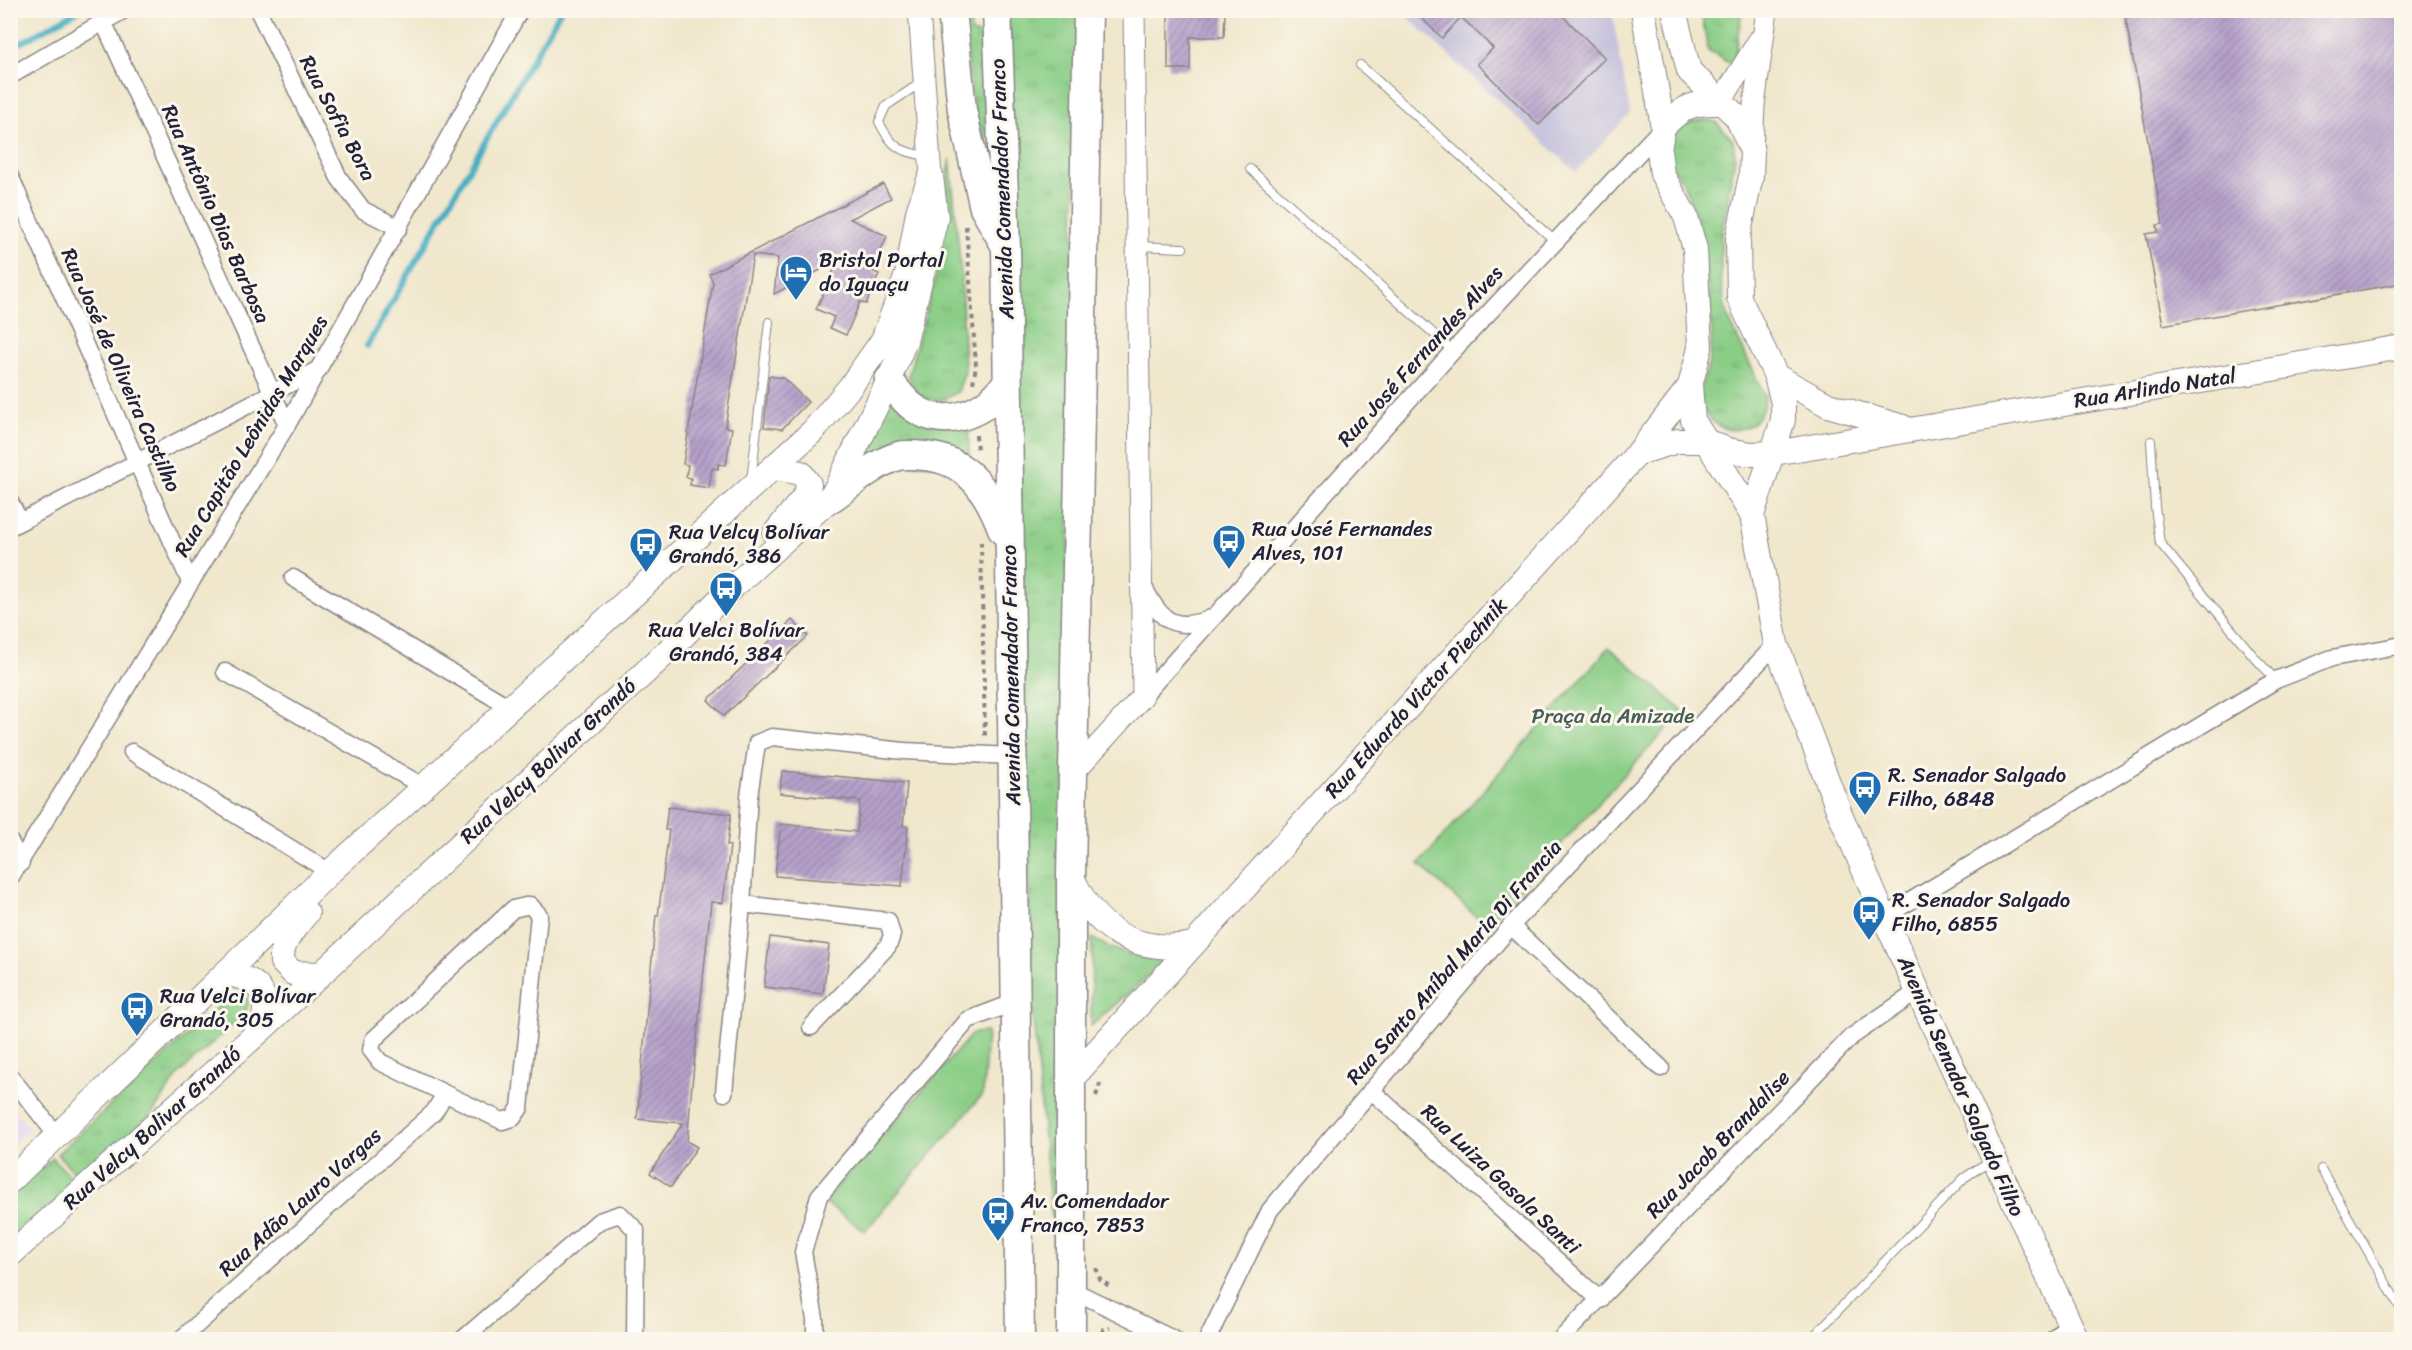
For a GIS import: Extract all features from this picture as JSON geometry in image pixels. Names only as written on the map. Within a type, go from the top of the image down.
[{"type":"highway","points":[[952,10],[962,110],[979,186],[984,208],[1006,248]]},
{"type":"highway","name":"Avenida Comendador Franco","points":[[997,23],[1006,248],[1020,1340]]},
{"type":"highway","points":[[1071,1340],[1069,1082],[1071,874],[1075,771],[1088,24]]},
{"type":"highway","points":[[889,380],[915,409],[935,417],[955,418],[974,412],[995,400],[1007,382]]},
{"type":"highway","points":[[831,498],[875,467],[898,456],[938,457],[973,476],[985,491],[991,499],[1009,547]]},
{"type":"main road","name":"Avenida Senador Salgado Filho","points":[[1643,10],[1663,128],[1659,150],[1662,174],[1686,217],[1695,249],[1700,348],[1690,386],[1694,420],[1752,515],[1776,644],[1839,809],[1884,917],[1994,1158],[2066,1334]]},
{"type":"main road","points":[[1674,10],[1689,71],[1737,117],[1752,151],[1751,176],[1738,238],[1740,298],[1776,376],[1783,420],[1752,515]]},
{"type":"main road","points":[[1663,128],[1678,112],[1698,103],[1720,103]]},
{"type":"main road","name":"Rua Velcy Bolivar Grandó","points":[[10,1255],[262,1029],[668,651],[726,593],[831,498],[889,380],[905,341],[936,218],[930,166]]},
{"type":"main road","name":"Rua Velcy Bolivar Grandó","points":[[10,1181],[330,872],[813,431],[850,387],[883,340],[907,275],[918,212],[930,166]]},
{"type":"main road","name":"Rua Arlindo Natal","points":[[1706,441],[1739,452],[1774,453],[2402,347]]},
{"type":"main road","name":"Rua Arlindo Natal","points":[[1776,376],[1828,405],[1908,429]]},
{"type":"main road","name":"Rua Eduardo Victor Piechnik","points":[[1069,1082],[1638,453],[1690,386]]},
{"type":"main road","points":[[1638,453],[1677,441],[1706,441]]},
{"type":"main road","points":[[726,593],[808,489],[809,483],[801,473],[775,468]]},
{"type":"main road","points":[[319,974],[293,972],[286,969],[281,955],[287,937],[320,897],[330,872]]},
{"type":"main road","points":[[1071,874],[1080,896],[1099,920],[1121,935],[1157,946],[1194,944]]},
{"type":"main road","points":[[225,974],[245,976],[261,990],[267,1009],[262,1029]]},
{"type":"street","points":[[10,76],[124,10]]},
{"type":"street","name":"Rua Sofia Bora","points":[[258,10],[339,178],[363,210],[399,228]]},
{"type":"street","name":"Rua Capitão Leônidas Marques","points":[[10,878],[287,425],[520,10]]},
{"type":"street","name":"Rua Velcy Bolivar Grandó","points":[[920,10],[930,166]]},
{"type":"street","points":[[1075,771],[1143,696],[1134,10]]},
{"type":"street","points":[[1752,151],[1754,105],[1767,10]]},
{"type":"street","name":"Rua Antônio Dias Barbosa","points":[[103,21],[287,425]]},
{"type":"street","points":[[1720,103],[1762,34]]},
{"type":"street","name":"Rua José Fernandes Alves","points":[[1143,696],[1453,351],[1663,128]]},
{"type":"street","name":"Rua José de Oliveira Castilho","points":[[10,176],[190,582]]},
{"type":"street","points":[[10,502],[15,524],[319,369]]},
{"type":"street","points":[[292,578],[511,708]]},
{"type":"street","points":[[1142,582],[1156,611],[1164,618],[1180,625],[1195,625],[1214,617]]},
{"type":"street","name":"Rua Santo Aníbal Maria Di Francia","points":[[1207,1340],[1270,1210],[1510,926],[1776,644]]},
{"type":"street","points":[[1884,917],[2276,680],[2332,658],[2402,645]]},
{"type":"street","points":[[225,672],[424,787]]},
{"type":"street","points":[[724,1093],[742,904],[749,796],[757,743],[772,737],[904,751],[1012,756]]},
{"type":"street","points":[[132,752],[330,872]]},
{"type":"street","points":[[10,842],[21,862]]},
{"type":"street","points":[[742,904],[888,921],[892,935],[888,946],[810,1027]]},
{"type":"street","points":[[530,905],[539,915],[520,1108],[513,1118],[502,1121],[445,1094],[380,1062],[371,1050],[373,1040],[513,909],[530,905]]},
{"type":"street","points":[[1510,926],[1661,1068]]},
{"type":"street","name":"Rua Jacob Brandalise","points":[[1560,1340],[1851,1037],[1918,991]]},
{"type":"street","points":[[815,1340],[815,1319],[803,1252],[819,1196],[968,1020],[1016,1002]]},
{"type":"street","points":[[10,1076],[58,1137]]},
{"type":"street","name":"Rua Luiza Gasola Santi","points":[[1371,1090],[1600,1300]]},
{"type":"street","name":"Rua Adão Lauro Vargas","points":[[180,1340],[434,1112],[445,1094]]},
{"type":"street","points":[[462,1340],[599,1221],[620,1214],[636,1230],[635,1340]]},
{"type":"street","points":[[1070,1289],[1174,1340]]},
{"type":"lane","points":[[1360,65],[1556,242]]},
{"type":"lane","points":[[925,81],[886,106],[879,122],[889,141],[930,166]]},
{"type":"lane","points":[[1250,169],[1453,351]]},
{"type":"lane","points":[[1137,246],[1183,248]]},
{"type":"lane","points":[[750,490],[770,322]]},
{"type":"lane","points":[[2151,441],[2154,507],[2160,543],[2276,680]]},
{"type":"lane","points":[[1810,1340],[1964,1178],[1994,1158]]},
{"type":"lane","points":[[2321,1169],[2402,1311]]},
{"type":"path","points":[[964,217],[976,366],[971,394]]},
{"type":"path","points":[[975,424],[977,458]]},
{"type":"path","points":[[1095,1102],[1103,1078]]},
{"type":"path","points":[[1095,1267],[1100,1279],[1112,1289]]},
{"type":"path","points":[[1097,1340],[1104,1329],[1110,1328]]},
{"type":"shaded area","points":[[1401,11],[1612,11],[1630,113],[1576,172]]},
{"type":"shaded area","points":[[11,1108],[29,1128],[11,1146]]},
{"type":"green space","points":[[961,11],[970,11],[971,33],[982,35],[986,145],[979,149]]},
{"type":"green space","points":[[1009,11],[1078,11],[1056,1266],[1032,1008]]},
{"type":"green space","points":[[1701,11],[1742,11],[1733,65],[1708,51]]},
{"type":"green space","points":[[1707,120],[1716,122],[1733,140],[1735,157],[1721,238],[1721,280],[1726,313],[1765,396],[1757,419],[1749,426],[1740,429],[1720,426],[1710,419],[1701,403],[1700,391],[1709,362],[1711,344],[1708,289],[1700,235],[1693,209],[1668,154],[1669,143],[1676,132],[1687,124]]},
{"type":"green space","points":[[950,158],[961,272],[965,371],[958,392],[939,402],[918,395],[908,376],[935,280]]},
{"type":"green space","points":[[887,395],[968,424],[970,465],[856,463]]},
{"type":"green space","name":"Praça da Amizade","points":[[1609,647],[1683,711],[1486,926],[1419,864]]},
{"type":"green space","points":[[1092,938],[1110,948],[1128,954],[1147,958],[1168,958],[1091,1026]]},
{"type":"green space","points":[[234,992],[245,995],[249,1001],[246,1012],[179,1074],[152,1114],[80,1178],[57,1154]]},
{"type":"green space","points":[[987,1032],[983,1094],[865,1231],[824,1202],[973,1033]]},
{"type":"green space","points":[[53,1158],[76,1183],[11,1242],[11,1197]]},
{"type":"building","points":[[1168,10],[1225,10],[1224,37],[1190,37],[1190,69],[1168,69]]},
{"type":"building","points":[[1413,10],[1557,10],[1605,58],[1539,125],[1477,64],[1493,48],[1461,17],[1442,38]]},
{"type":"building","points":[[2124,10],[2402,10],[2402,283],[2163,325],[2146,234],[2158,232],[2157,225],[2163,224]]},
{"type":"building","points":[[883,184],[891,198],[850,219],[887,236],[872,271],[879,274],[866,304],[860,302],[846,335],[830,328],[834,317],[816,309],[838,261],[774,294],[778,258],[753,255],[725,427],[732,428],[726,465],[718,464],[718,469],[712,468],[709,488],[690,485],[691,478],[686,477],[688,465],[683,464],[713,282],[709,274]]},
{"type":"building","points":[[769,376],[783,378],[808,402],[782,429],[764,427]]},
{"type":"building","points":[[792,620],[808,636],[724,716],[708,700]]},
{"type":"building","points":[[782,771],[907,783],[903,826],[908,827],[902,886],[775,876],[781,824],[857,832],[860,801],[780,793]]},
{"type":"building","points":[[668,807],[731,814],[727,845],[730,846],[723,903],[711,902],[692,1085],[687,1141],[697,1147],[671,1187],[650,1173],[683,1123],[637,1119],[656,915],[658,916],[669,830],[665,830]]},
{"type":"building","points":[[770,937],[829,945],[823,994],[764,987]]},
{"type":"waterway","points":[[10,49],[79,10]]},
{"type":"waterway","points":[[367,346],[561,10]]},
{"type":"place","name":"Bristol Portal do Iguaçu","points":[[796,301]]},
{"type":"place","name":"Rua José Fernandes Alves, 101","points":[[1229,570]]},
{"type":"place","name":"Rua Velcy Bolívar Grandó, 386","points":[[646,573]]},
{"type":"place","name":"Rua Velci Bolívar Grandó, 384","points":[[726,617]]},
{"type":"place","name":"R. Senador Salgado Filho, 6848","points":[[1865,816]]},
{"type":"place","name":"R. Senador Salgado Filho, 6855","points":[[1869,941]]},
{"type":"place","name":"Rua Velci Bolívar Grandó, 305","points":[[137,1037]]},
{"type":"place","name":"Av. Comendador Franco, 7853","points":[[998,1242]]}]
